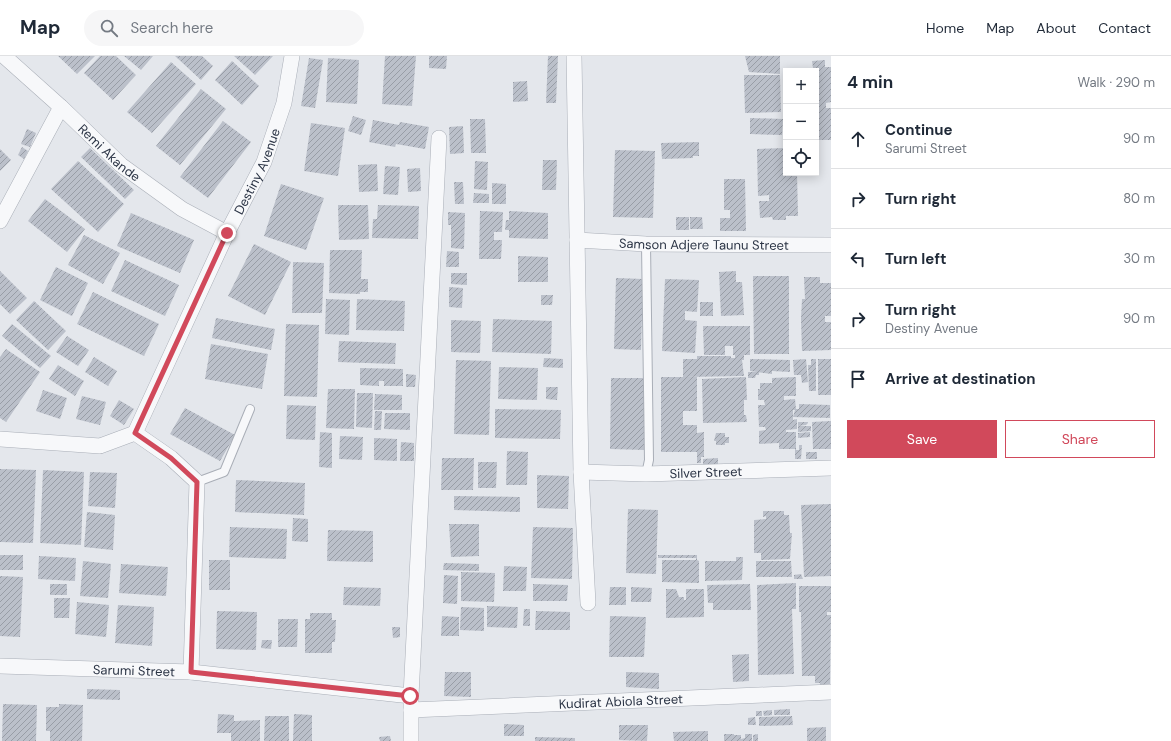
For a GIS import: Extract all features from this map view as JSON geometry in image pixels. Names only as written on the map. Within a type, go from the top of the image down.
[{"type":"street","name":"Remi Akande","points":[[4,56],[61,107],[121,165],[182,209],[227,233]]},
{"type":"street","name":"Destiny Avenue","points":[[135,433],[227,233],[264,162],[284,103],[292,56]]},
{"type":"street","points":[[574,56],[581,472],[588,603]]},
{"type":"street","points":[[0,221],[61,107]]},
{"type":"street","points":[[410,741],[439,138]]},
{"type":"street","name":"Samson Adjere Taunu Street","points":[[577,240],[646,244],[831,245]]},
{"type":"street","points":[[0,439],[100,446],[135,433],[171,458],[197,482],[191,672]]},
{"type":"street","name":"Silver Street","points":[[581,472],[646,474],[831,468]]},
{"type":"street","name":"Sarumi Street","points":[[0,666],[191,672],[411,703]]},
{"type":"street","name":"Kudirat Abiola Street","points":[[411,703],[831,692]]},
{"type":"lane","points":[[646,244],[649,460],[646,474]]},
{"type":"lane","points":[[197,482],[224,472],[250,409]]},
{"type":"building","points":[[58,56],[95,56],[77,74]]},
{"type":"building","points":[[100,56],[116,56],[136,75],[113,100],[84,73]]},
{"type":"building","points":[[124,56],[153,56],[141,70]]},
{"type":"building","points":[[175,56],[202,56],[213,66],[201,80]]},
{"type":"building","points":[[234,56],[273,56],[255,75]]},
{"type":"building","points":[[385,56],[416,56],[412,106],[382,104]]},
{"type":"building","points":[[429,56],[447,56],[446,69],[429,68]]},
{"type":"building","points":[[548,56],[558,56],[556,103],[546,103]]},
{"type":"building","points":[[745,56],[780,56],[780,74],[749,72]]},
{"type":"building","points":[[309,58],[323,60],[315,108],[301,106]]},
{"type":"building","points":[[328,58],[359,60],[357,104],[326,102]]},
{"type":"building","points":[[825,60],[825,67],[831,67],[831,102],[826,103],[826,108],[831,108],[831,140],[819,140],[819,68],[813,68],[812,61]]},
{"type":"building","points":[[232,61],[259,86],[242,105],[215,80]]},
{"type":"building","points":[[171,62],[196,84],[152,133],[127,112]]},
{"type":"building","points":[[744,75],[780,75],[781,112],[745,113]]},
{"type":"building","points":[[527,81],[528,101],[513,102],[513,82]]},
{"type":"building","points":[[201,89],[226,109],[180,165],[156,146]]},
{"type":"building","points":[[353,116],[366,120],[361,135],[348,131]]},
{"type":"building","points":[[750,118],[783,119],[782,135],[750,134]]},
{"type":"building","points":[[470,119],[485,119],[486,153],[471,153]]},
{"type":"building","points":[[373,120],[399,125],[400,122],[429,127],[425,149],[396,144],[395,147],[369,142]]},
{"type":"building","points":[[223,121],[251,142],[208,198],[180,177]]},
{"type":"building","points":[[311,123],[345,128],[338,176],[304,171]]},
{"type":"building","points":[[463,126],[464,153],[450,154],[449,127]]},
{"type":"building","points":[[27,129],[36,133],[30,147],[21,144]]},
{"type":"building","points":[[699,142],[699,156],[693,156],[693,158],[662,159],[661,143]]},
{"type":"building","points":[[22,147],[28,151],[24,159],[18,155]]},
{"type":"building","points":[[90,148],[134,190],[125,199],[81,157]]},
{"type":"building","points":[[783,148],[783,176],[797,176],[798,216],[786,216],[786,220],[773,220],[772,217],[760,218],[759,201],[769,201],[769,195],[758,196],[757,149]]},
{"type":"building","points":[[0,149],[11,160],[0,171]]},
{"type":"building","points":[[615,150],[655,151],[653,218],[613,217]]},
{"type":"building","points":[[543,160],[557,160],[556,190],[542,190]]},
{"type":"building","points":[[78,161],[124,204],[98,232],[51,189]]},
{"type":"building","points":[[475,161],[488,162],[487,190],[474,189]]},
{"type":"building","points":[[377,164],[378,191],[359,192],[358,165]]},
{"type":"building","points":[[385,166],[400,167],[398,195],[383,194]]},
{"type":"building","points":[[420,168],[421,191],[408,192],[407,169]]},
{"type":"building","points":[[724,179],[745,179],[746,231],[720,231],[720,218],[730,218],[730,210],[724,210]]},
{"type":"building","points":[[454,182],[463,182],[464,204],[455,204]]},
{"type":"building","points":[[492,183],[506,184],[506,204],[492,204]]},
{"type":"building","points":[[281,184],[324,198],[306,250],[264,236]]},
{"type":"building","points":[[474,193],[489,194],[489,203],[473,203]]},
{"type":"building","points":[[45,199],[85,229],[67,252],[28,221]]},
{"type":"building","points":[[338,205],[368,205],[369,239],[339,240]]},
{"type":"building","points":[[378,205],[419,206],[418,239],[372,238],[373,219],[377,219]]},
{"type":"building","points":[[480,211],[503,212],[502,232],[494,232],[494,240],[502,240],[501,259],[479,259]]},
{"type":"building","points":[[509,211],[548,213],[548,239],[509,238],[509,230],[505,230],[506,220],[509,220]]},
{"type":"building","points":[[448,212],[465,213],[464,249],[451,248],[451,225],[448,225]]},
{"type":"building","points":[[131,213],[194,240],[180,273],[117,246]]},
{"type":"building","points":[[676,217],[689,217],[689,230],[676,230]]},
{"type":"building","points":[[690,217],[702,217],[703,229],[690,229]]},
{"type":"building","points":[[84,235],[120,253],[103,284],[68,265]]},
{"type":"building","points":[[254,244],[291,262],[265,315],[228,296]]},
{"type":"building","points":[[330,250],[362,250],[361,279],[368,279],[368,292],[360,292],[360,294],[329,293]]},
{"type":"building","points":[[447,251],[459,252],[459,267],[446,267]]},
{"type":"building","points":[[518,256],[548,257],[548,282],[518,282]]},
{"type":"building","points":[[125,260],[179,285],[165,316],[111,291]]},
{"type":"building","points":[[293,262],[324,263],[322,313],[292,313]]},
{"type":"building","points":[[56,267],[88,283],[72,316],[40,300]]},
{"type":"building","points":[[0,271],[27,298],[10,314],[0,304]]},
{"type":"building","points":[[736,271],[736,282],[742,282],[744,315],[721,316],[719,272]]},
{"type":"building","points":[[451,273],[467,273],[467,285],[451,284]]},
{"type":"building","points":[[753,276],[789,276],[789,354],[754,354]]},
{"type":"building","points":[[804,277],[820,277],[820,283],[831,283],[831,316],[825,316],[825,322],[831,322],[831,350],[802,351],[801,319],[802,299],[805,299]]},
{"type":"building","points":[[616,278],[643,279],[641,350],[614,349]]},
{"type":"building","points":[[665,279],[699,280],[697,312],[685,311],[685,320],[697,321],[695,353],[662,351]]},
{"type":"building","points":[[449,287],[463,288],[462,308],[449,307]]},
{"type":"building","points":[[93,292],[159,324],[144,356],[77,324]]},
{"type":"building","points":[[541,295],[553,295],[552,305],[541,305]]},
{"type":"building","points":[[326,299],[350,300],[349,335],[325,334]]},
{"type":"building","points":[[357,299],[405,301],[404,331],[356,330]]},
{"type":"building","points":[[34,301],[66,331],[48,350],[16,320]]},
{"type":"building","points":[[700,302],[713,302],[713,316],[700,316]]},
{"type":"building","points":[[216,318],[275,329],[271,350],[212,338]]},
{"type":"building","points":[[493,319],[552,321],[551,354],[492,352]]},
{"type":"building","points":[[451,320],[481,321],[480,353],[451,352]]},
{"type":"building","points":[[12,324],[51,356],[40,368],[2,336]]},
{"type":"building","points":[[286,324],[319,325],[317,397],[284,396]]},
{"type":"building","points":[[703,326],[750,326],[750,355],[744,355],[744,360],[742,360],[744,376],[685,377],[697,377],[697,411],[683,411],[683,425],[697,425],[697,433],[704,432],[704,457],[701,457],[701,463],[697,463],[697,452],[661,452],[661,377],[683,377],[683,359],[697,359],[697,356],[731,356],[731,358],[735,358],[735,355],[733,355],[733,346],[725,346],[725,355],[704,355]]},
{"type":"building","points":[[67,336],[89,350],[78,366],[56,352]]},
{"type":"building","points":[[339,341],[396,343],[395,364],[338,362]]},
{"type":"building","points":[[211,344],[268,354],[262,389],[205,379]]},
{"type":"building","points":[[6,349],[40,372],[6,422],[0,418],[0,357]]},
{"type":"building","points":[[94,357],[117,371],[108,386],[85,372]]},
{"type":"building","points":[[544,358],[563,359],[563,368],[543,367]]},
{"type":"building","points":[[750,359],[790,360],[790,372],[772,371],[772,374],[750,371]]},
{"type":"building","points":[[806,359],[808,382],[802,383],[801,375],[794,375],[793,360]]},
{"type":"building","points":[[811,359],[816,359],[816,391],[809,391],[808,365],[811,365]]},
{"type":"building","points":[[818,359],[831,359],[831,395],[818,395]]},
{"type":"building","points":[[456,360],[491,361],[489,435],[454,434]]},
{"type":"building","points":[[58,365],[84,381],[75,396],[49,379]]},
{"type":"building","points":[[499,367],[538,368],[537,400],[498,399]]},
{"type":"building","points":[[360,368],[403,369],[403,386],[384,386],[384,381],[379,381],[379,386],[360,385]]},
{"type":"building","points":[[748,372],[759,372],[759,375],[756,375],[755,378],[748,378]]},
{"type":"building","points":[[406,374],[416,375],[415,387],[406,387]]},
{"type":"building","points":[[746,377],[747,400],[744,400],[744,415],[746,415],[747,422],[703,423],[702,379]]},
{"type":"building","points":[[796,377],[796,396],[784,396],[784,400],[795,399],[796,409],[799,409],[799,404],[830,405],[830,418],[793,417],[793,420],[797,419],[797,429],[786,430],[786,432],[796,432],[796,450],[799,450],[799,445],[802,445],[801,459],[795,459],[795,449],[779,449],[779,443],[759,444],[759,431],[766,430],[765,427],[759,427],[758,405],[765,405],[764,400],[758,400],[758,389],[760,389],[760,383],[772,383],[772,378]]},
{"type":"building","points":[[611,378],[646,378],[644,450],[610,449]]},
{"type":"building","points":[[546,387],[558,387],[557,400],[546,399]]},
{"type":"building","points":[[328,389],[355,389],[354,429],[326,428]]},
{"type":"building","points":[[43,390],[67,398],[60,419],[36,411]]},
{"type":"building","points":[[357,393],[373,393],[372,428],[356,427]]},
{"type":"building","points":[[375,394],[402,395],[402,410],[374,410]]},
{"type":"building","points":[[82,396],[106,402],[100,425],[76,419]]},
{"type":"building","points":[[119,400],[134,409],[124,425],[110,416]]},
{"type":"building","points":[[287,405],[316,406],[315,440],[286,439]]},
{"type":"building","points":[[185,408],[235,435],[220,461],[170,434]]},
{"type":"building","points":[[495,409],[561,410],[560,439],[495,438]]},
{"type":"building","points":[[375,411],[382,411],[381,430],[374,430]]},
{"type":"building","points":[[385,413],[410,413],[410,430],[384,429]]},
{"type":"building","points":[[831,421],[831,449],[813,449],[812,422]]},
{"type":"building","points":[[798,422],[808,423],[806,425],[798,426]]},
{"type":"building","points":[[798,426],[811,426],[811,431],[798,432]]},
{"type":"building","points":[[320,432],[332,433],[332,468],[319,467]]},
{"type":"building","points":[[810,432],[810,437],[798,438],[798,433]]},
{"type":"building","points":[[716,433],[725,433],[725,437],[729,437],[729,443],[725,443],[725,445],[716,445],[716,441],[714,441]]},
{"type":"building","points":[[340,436],[363,437],[362,460],[339,459]]},
{"type":"building","points":[[374,438],[397,439],[397,461],[374,460]]},
{"type":"building","points":[[401,442],[414,443],[414,461],[400,461]]},
{"type":"building","points":[[507,451],[528,452],[527,485],[506,485]]},
{"type":"building","points":[[806,452],[817,452],[817,459],[806,459]]},
{"type":"building","points":[[442,458],[474,458],[473,490],[441,490]]},
{"type":"building","points":[[718,458],[718,466],[703,467],[703,459]]},
{"type":"building","points":[[478,462],[497,462],[496,488],[478,488]]},
{"type":"building","points":[[0,469],[36,470],[33,543],[0,542]]},
{"type":"building","points":[[43,470],[84,472],[81,545],[40,543]]},
{"type":"building","points":[[90,472],[117,473],[115,508],[88,506]]},
{"type":"building","points":[[537,475],[569,476],[568,509],[537,508]]},
{"type":"building","points":[[236,480],[305,483],[304,515],[235,512]]},
{"type":"building","points":[[454,496],[520,497],[520,512],[454,510]]},
{"type":"building","points":[[831,504],[831,576],[804,577],[801,505]]},
{"type":"building","points":[[628,509],[658,510],[656,574],[626,573]]},
{"type":"building","points":[[763,511],[784,511],[784,515],[789,515],[790,533],[792,533],[790,559],[761,560],[761,553],[754,553],[754,520],[766,519],[766,516],[763,517]]},
{"type":"building","points":[[87,512],[115,515],[113,550],[84,547]]},
{"type":"building","points":[[293,518],[308,519],[308,542],[292,541]]},
{"type":"building","points":[[449,524],[479,524],[479,556],[451,557]]},
{"type":"building","points":[[230,527],[287,529],[286,559],[229,557]]},
{"type":"building","points":[[533,527],[573,528],[572,579],[531,578]]},
{"type":"building","points":[[328,530],[373,531],[373,562],[327,561]]},
{"type":"building","points":[[0,555],[23,555],[23,570],[0,570]]},
{"type":"building","points":[[658,555],[697,555],[697,560],[699,561],[699,583],[662,582],[662,560],[696,560],[696,558],[658,558]]},
{"type":"building","points":[[39,556],[76,558],[75,581],[38,579]]},
{"type":"building","points":[[736,557],[743,557],[742,580],[705,581],[705,561],[736,561]]},
{"type":"building","points":[[209,560],[230,560],[230,590],[209,590]]},
{"type":"building","points":[[83,561],[111,564],[108,598],[80,596]]},
{"type":"building","points":[[756,561],[791,561],[792,577],[756,577]]},
{"type":"building","points":[[444,563],[479,564],[479,571],[443,570]]},
{"type":"building","points":[[121,564],[168,567],[166,596],[119,593]]},
{"type":"building","points":[[504,566],[527,567],[526,591],[503,591]]},
{"type":"building","points":[[461,572],[495,573],[494,602],[461,601]]},
{"type":"building","points":[[801,574],[803,579],[794,579],[794,575]]},
{"type":"building","points":[[444,575],[458,576],[457,604],[443,603]]},
{"type":"building","points":[[0,576],[23,577],[20,637],[0,636]]},
{"type":"building","points":[[796,583],[796,609],[792,609],[794,674],[758,675],[757,585]]},
{"type":"building","points":[[50,584],[67,584],[67,595],[50,595]]},
{"type":"building","points":[[533,584],[568,585],[567,601],[533,601]]},
{"type":"building","points":[[750,584],[751,610],[713,610],[713,603],[708,603],[707,585]]},
{"type":"building","points":[[799,586],[831,586],[831,612],[827,612],[827,615],[831,615],[830,686],[820,687],[820,683],[815,683],[815,676],[802,676]]},
{"type":"building","points":[[344,587],[381,588],[380,606],[343,605]]},
{"type":"building","points":[[610,587],[626,587],[626,605],[609,605]]},
{"type":"building","points":[[631,587],[652,588],[651,602],[631,602]]},
{"type":"building","points":[[666,589],[676,589],[679,597],[684,597],[684,600],[686,600],[686,589],[704,589],[704,617],[666,618]]},
{"type":"building","points":[[54,598],[70,598],[69,618],[54,618]]},
{"type":"building","points":[[77,602],[109,605],[106,637],[75,634]]},
{"type":"building","points":[[118,605],[154,607],[152,646],[115,643]]},
{"type":"building","points":[[487,606],[518,607],[517,628],[487,627]]},
{"type":"building","points":[[461,607],[484,608],[484,631],[460,630]]},
{"type":"building","points":[[524,609],[530,609],[530,626],[523,626]]},
{"type":"building","points":[[217,611],[257,612],[256,650],[216,649]]},
{"type":"building","points":[[536,611],[570,612],[570,630],[535,630]]},
{"type":"building","points":[[310,613],[332,613],[332,620],[336,620],[335,642],[332,642],[332,653],[305,653],[305,619],[310,619]]},
{"type":"building","points":[[442,616],[459,617],[459,636],[441,636]]},
{"type":"building","points":[[610,616],[646,617],[644,657],[609,657]]},
{"type":"building","points":[[278,619],[298,619],[297,647],[278,647]]},
{"type":"building","points":[[392,627],[400,627],[400,637],[393,638]]},
{"type":"building","points":[[262,640],[272,640],[271,649],[261,648]]},
{"type":"building","points":[[749,654],[749,681],[733,682],[732,655]]},
{"type":"building","points":[[445,672],[471,672],[471,697],[444,696]]},
{"type":"building","points":[[626,672],[659,673],[659,689],[626,687]]},
{"type":"building","points":[[87,689],[120,690],[120,700],[87,699]]},
{"type":"building","points":[[3,704],[37,705],[36,741],[2,741]]},
{"type":"building","points":[[59,704],[83,705],[82,741],[50,741],[50,731],[46,731],[46,707],[59,707]]},
{"type":"building","points":[[790,709],[790,715],[774,715],[774,710]]},
{"type":"building","points":[[772,710],[772,715],[764,716],[763,711]]},
{"type":"building","points":[[756,711],[762,711],[762,716],[756,716]]},
{"type":"building","points":[[218,714],[234,715],[234,721],[260,720],[260,741],[231,741],[231,733],[217,733]]},
{"type":"building","points":[[294,714],[312,715],[312,741],[293,741]]},
{"type":"building","points":[[265,716],[289,716],[289,741],[264,741]]},
{"type":"building","points":[[792,716],[793,725],[759,726],[759,717]]},
{"type":"building","points":[[755,717],[756,725],[748,725],[748,718]]},
{"type":"building","points":[[504,724],[524,725],[524,736],[504,736]]},
{"type":"building","points":[[619,725],[648,725],[647,741],[619,740]]},
{"type":"building","points":[[826,727],[826,741],[807,741],[807,728]]},
{"type":"building","points":[[708,731],[708,741],[674,741],[673,732]]},
{"type":"building","points":[[724,734],[734,734],[734,741],[724,741]]},
{"type":"building","points":[[745,734],[752,734],[752,741],[734,741],[734,735],[741,735],[741,739],[745,738]]},
{"type":"building","points":[[758,734],[758,741],[753,741],[753,735]]},
{"type":"building","points":[[390,736],[391,741],[380,741],[379,737]]},
{"type":"building","points":[[535,737],[575,738],[575,741],[535,741]]},
{"type":"route","points":[[227,233],[135,433],[171,458],[197,482],[191,672],[410,696]]}]
